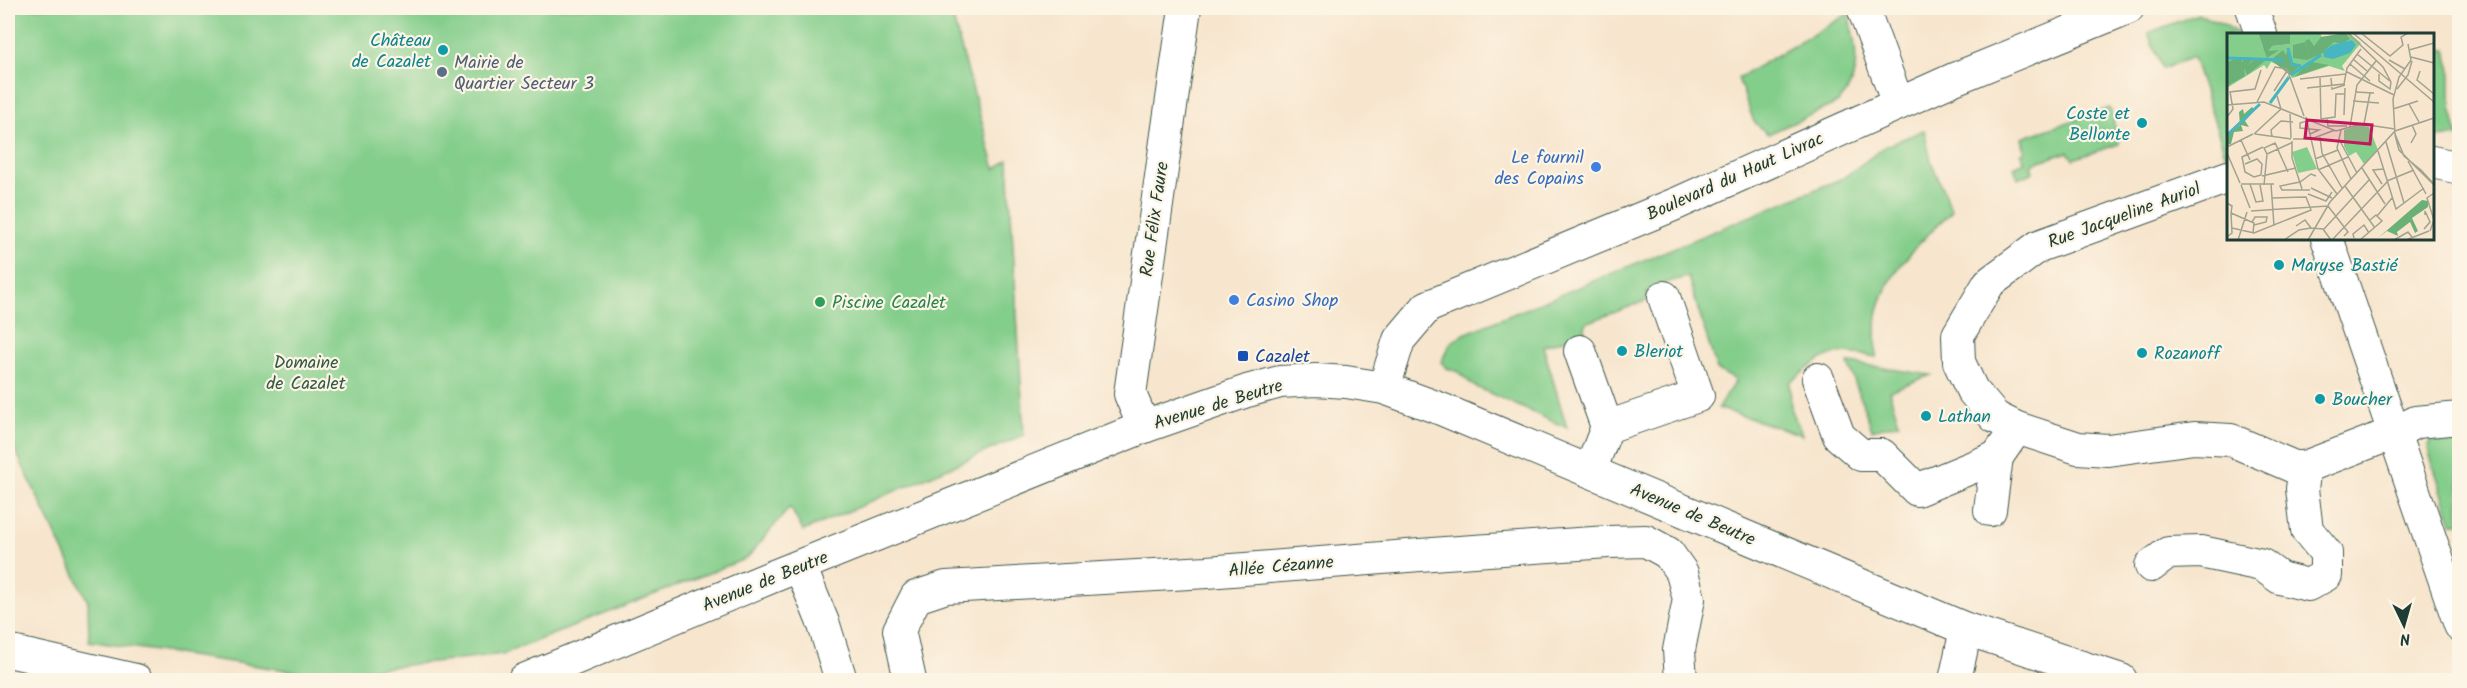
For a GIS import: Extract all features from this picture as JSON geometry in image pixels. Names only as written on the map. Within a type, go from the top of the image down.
[{"type":"street","points":[[1159,8],[1183,19]]},
{"type":"street","points":[[1863,8],[1898,104]]},
{"type":"street","name":"Boulevard du Haut Livrac","points":[[1384,388],[1399,340],[1427,307],[1678,203],[1898,104],[2128,8]]},
{"type":"street","points":[[2252,8],[2260,33]]},
{"type":"street","name":"Rue Félix Faure","points":[[1144,428],[1130,394],[1183,19]]},
{"type":"street","points":[[2434,162],[2460,168]]},
{"type":"street","name":"Rue Jacqueline Auriol","points":[[2227,178],[2039,246],[1989,283],[1958,335],[1959,362],[1972,390],[1995,417],[2017,428],[2078,448],[2108,450],[2194,438],[2231,440],[2294,466],[2306,467]]},
{"type":"street","points":[[2328,240],[2460,626]]},
{"type":"street","points":[[1607,427],[1698,396],[1664,297]]},
{"type":"street","points":[[1580,351],[1607,427],[1590,471]]},
{"type":"street","points":[[1818,379],[1839,436],[1861,454],[1882,455],[1917,490],[1997,457]]},
{"type":"street","name":"Avenue de Beutre","points":[[524,681],[800,566],[1144,428],[1247,391],[1280,382],[1316,380],[1384,388],[1590,471],[1966,629],[2121,681]]},
{"type":"street","points":[[2151,566],[2168,553],[2202,552],[2262,565],[2280,578],[2308,585],[2326,575],[2326,554],[2307,530],[2302,489],[2306,467],[2394,434],[2416,422],[2460,418]]},
{"type":"street","points":[[1990,510],[1997,457],[2017,428]]},
{"type":"street","name":"Allée Cézanne","points":[[910,681],[899,630],[916,597],[946,587],[1207,572],[1456,552],[1646,541],[1668,553],[1682,573],[1689,599],[1678,650],[1681,681]]},
{"type":"street","points":[[800,566],[824,625],[841,681]]},
{"type":"street","points":[[1955,681],[1966,629]]},
{"type":"street","points":[[8,651],[136,681]]},
{"type":"green space","name":"Domaine de Cazalet","points":[[8,8],[950,8],[995,169],[1008,160],[1024,435],[803,531],[790,507],[747,558],[503,654],[319,675],[89,641],[88,602],[8,435]]},
{"type":"green space","points":[[1848,14],[1854,38],[1856,61],[1851,83],[1845,94],[1837,103],[1768,134],[1754,122],[1738,78]]},
{"type":"green space","points":[[2198,14],[2225,25],[2237,33],[2227,33],[2227,159],[2193,57],[2162,69],[2148,33]]},
{"type":"green space","points":[[2435,49],[2447,49],[2451,71],[2451,107],[2458,136],[2437,138],[2434,126],[2434,57],[2438,56]]},
{"type":"green space","points":[[2110,108],[2119,144],[2073,159],[2068,152],[2034,163],[2031,165],[2033,172],[2018,179],[2014,167],[2025,162],[2021,154],[2025,151],[2022,138]]},
{"type":"green space","points":[[1924,130],[1931,161],[1952,211],[1907,258],[1888,285],[1877,315],[1876,357],[1847,353],[1829,356],[1821,359],[1790,382],[1791,408],[1802,435],[1718,408],[1736,380],[1717,370],[1688,277],[1659,284],[1646,292],[1648,300],[1586,323],[1584,334],[1543,346],[1567,428],[1474,386],[1458,372],[1447,368],[1441,362],[1451,343],[1462,335],[1843,178],[1886,146]]},
{"type":"green space","points":[[1848,363],[1931,375],[1889,391],[1899,423],[1872,430]]},
{"type":"green space","points":[[2439,439],[2440,443],[2459,442],[2459,523],[2452,523],[2428,448],[2431,442]]},
{"type":"place","name":"Château de Cazalet","points":[[443,50]]},
{"type":"place","name":"Mairie de Quartier Secteur 3","points":[[442,72]]},
{"type":"place","name":"Coste et Bellonte","points":[[2142,123]]},
{"type":"place","name":"Le fournil des Copains","points":[[1596,167]]},
{"type":"place","name":"Maryse Bastié","points":[[2279,265]]},
{"type":"place","name":"Casino Shop","points":[[1234,300]]},
{"type":"place","name":"Piscine Cazalet","points":[[820,302]]},
{"type":"place","name":"Bleriot","points":[[1622,351]]},
{"type":"place","name":"Rozanoff","points":[[2142,353]]},
{"type":"place","name":"Cazalet","points":[[1243,356]]},
{"type":"place","name":"Boucher","points":[[2320,399]]},
{"type":"place","name":"Lathan","points":[[1926,416]]}]
